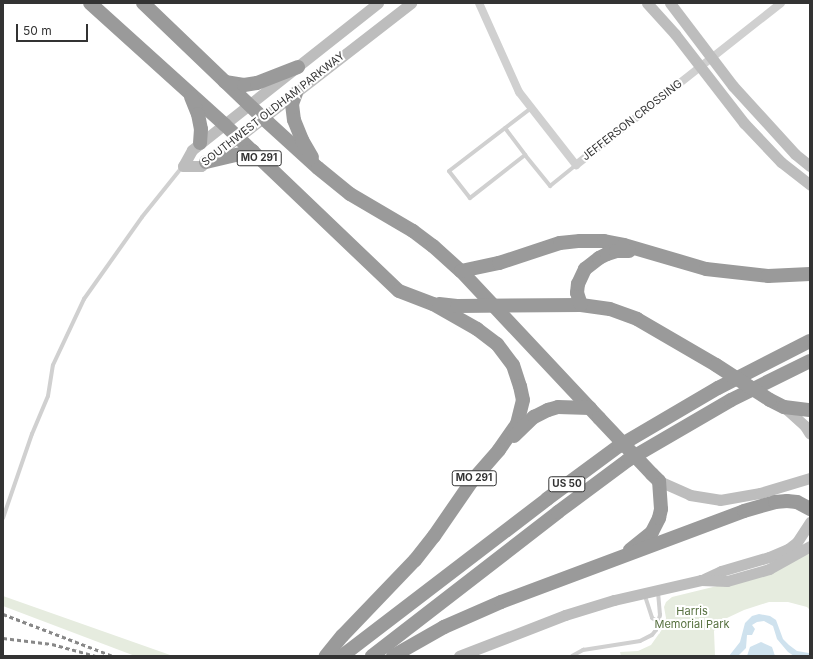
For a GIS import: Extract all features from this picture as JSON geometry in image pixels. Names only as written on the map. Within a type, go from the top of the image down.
[{"type":"highway","name":"MO 291","points":[[90,3],[253,151],[351,247],[399,291],[433,304],[477,329],[497,344],[513,365],[523,400],[517,424],[415,560],[342,636],[326,656]]},
{"type":"highway","name":"MO 291","points":[[143,3],[263,118],[318,168],[350,194],[413,231],[433,246],[493,305],[656,478]]},
{"type":"highway","points":[[225,82],[244,85],[257,83],[298,67]]},
{"type":"highway","points":[[189,93],[198,114],[201,129],[200,143]]},
{"type":"highway","points":[[296,93],[292,104],[294,120],[302,140],[318,168]]},
{"type":"highway","points":[[206,162],[253,151]]},
{"type":"highway","points":[[460,271],[499,263],[567,242],[604,241],[652,252],[706,269],[768,276],[810,274]]},
{"type":"highway","points":[[581,305],[577,293],[578,284],[581,275],[589,264],[616,251],[652,252]]},
{"type":"highway","points":[[433,304],[457,306],[581,305],[610,309],[637,319],[716,365],[770,400],[784,407],[810,410]]},
{"type":"highway","name":"US 50","points":[[342,656],[546,499],[619,446],[718,388],[810,341]]},
{"type":"highway","name":"US 50","points":[[372,656],[558,512],[628,460],[731,400],[810,361]]},
{"type":"highway","name":"MO 291","points":[[499,450],[534,417],[548,410],[558,407],[594,413]]},
{"type":"highway","points":[[618,558],[652,532],[659,518],[661,509],[656,478]]},
{"type":"highway","points":[[393,656],[444,627],[501,602],[744,511],[775,502],[797,502],[810,509]]},
{"type":"street","name":"SOUTHWEST OLDHAM PARKWAY","points":[[378,3],[225,125],[200,143],[192,150],[183,166],[201,166],[411,3]]},
{"type":"street","name":"JEFFERSON CROSSING","points":[[479,3],[519,92],[576,165],[781,3]]},
{"type":"street","points":[[648,3],[675,34],[699,67],[761,142],[809,181]]},
{"type":"street","points":[[670,3],[733,86],[795,154],[810,166]]},
{"type":"street","points":[[784,407],[805,426],[810,434]]},
{"type":"street","points":[[656,478],[690,495],[720,500],[760,493],[810,478]]},
{"type":"street","points":[[459,656],[565,615],[644,593],[701,580],[721,571],[769,557],[788,549],[797,542],[810,522]]},
{"type":"street","points":[[701,580],[727,581],[768,568],[810,546]]},
{"type":"lane","points":[[525,155],[470,198],[449,171],[531,108]]},
{"type":"lane","points":[[505,128],[550,186],[576,165]]},
{"type":"lane","points":[[3,518],[32,434],[48,396],[53,365],[84,299],[142,217],[183,166]]},
{"type":"lane","points":[[572,656],[582,650],[623,645],[640,641],[656,630],[657,621],[660,615],[658,590]]},
{"type":"lane","points":[[644,593],[652,618],[657,621]]},
{"type":"green space","name":"Harris Memorial Park","points":[[810,551],[810,610],[807,607],[788,602],[769,602],[744,610],[727,618],[719,623],[714,631],[715,656],[621,656],[620,652],[638,651],[651,645],[663,628],[666,618],[664,607],[666,602],[672,597],[770,573]]},
{"type":"green space","points":[[3,596],[173,656],[135,656],[3,606]]},
{"type":"water","points":[[759,614],[770,616],[776,620],[783,639],[797,651],[809,653],[810,656],[794,656],[788,652],[777,639],[773,626],[764,621],[757,622],[752,625],[755,629],[752,635],[747,635],[746,648],[738,656],[729,656],[740,642],[745,623],[752,616]]},
{"type":"water","points":[[761,642],[772,647],[775,656],[747,656],[750,647]]},
{"type":"railway","points":[[3,614],[113,656]]},
{"type":"railway","points":[[3,638],[52,644],[96,656]]}]
